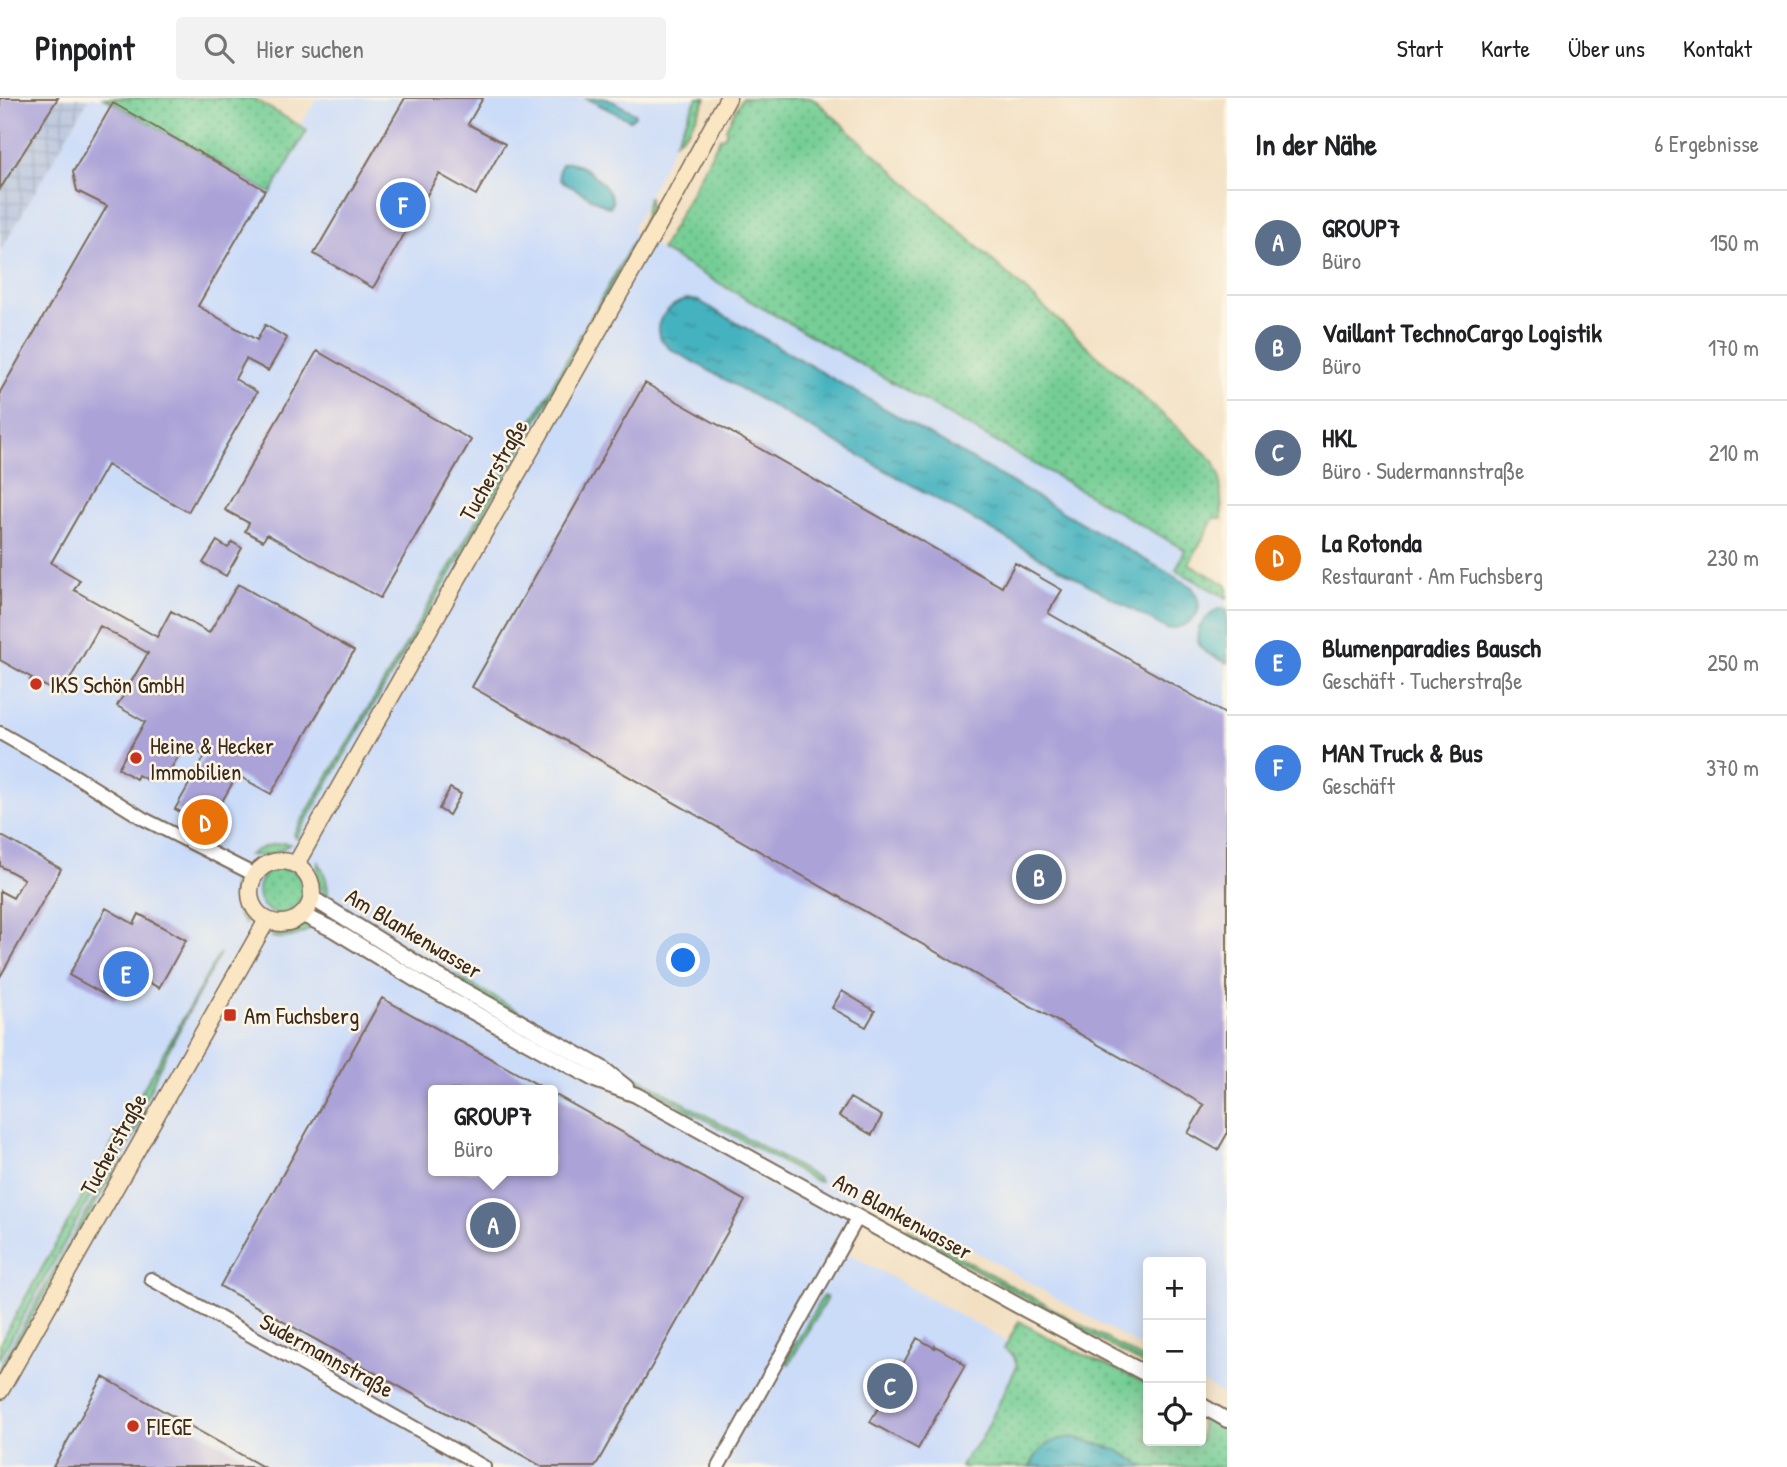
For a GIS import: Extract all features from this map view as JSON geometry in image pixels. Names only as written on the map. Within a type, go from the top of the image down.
[{"type":"main road","name":"Tucherstraße","points":[[296,864],[727,98]]},
{"type":"main road","points":[[285,860],[296,864],[311,879],[313,887],[309,907],[295,920],[276,923],[267,920],[253,906],[250,896],[255,875],[262,867],[272,862],[285,860]]},
{"type":"main road","name":"Tucherstraße","points":[[0,1391],[267,920]]},
{"type":"street","points":[[0,733],[67,771],[144,820],[255,875]]},
{"type":"street","name":"Am Blankenwasser","points":[[312,898],[424,968],[603,1068],[636,1095]]},
{"type":"street","name":"Am Blankenwasser","points":[[303,915],[334,930],[421,983],[595,1080],[636,1095],[1143,1372]]},
{"type":"street","points":[[718,1467],[858,1217]]},
{"type":"street","name":"Sudermannstraße","points":[[151,1279],[484,1467]]},
{"type":"street","points":[[1206,1408],[1227,1420]]},
{"type":"shaded area","points":[[0,98],[89,98],[0,252]]},
{"type":"shaded area","points":[[89,98],[252,98],[300,126],[317,98],[697,98],[632,230],[661,250],[1186,551],[1177,570],[1227,598],[1227,1397],[1206,1385],[1206,1257],[1143,1257],[1143,1348],[865,1188],[833,1245],[1008,1342],[1004,1349],[1013,1355],[1017,1366],[981,1440],[967,1455],[961,1467],[0,1467],[0,252]]},
{"type":"green space","points":[[104,98],[252,98],[307,130],[271,193]]},
{"type":"green space","points":[[697,98],[706,98],[690,127],[676,141]]},
{"type":"green space","points":[[742,98],[813,98],[1214,461],[1220,476],[1222,518],[1214,518],[1189,564],[1227,585],[1227,598],[1176,570],[1185,550],[661,250],[720,138],[727,132],[726,128]]},
{"type":"green space","points":[[649,196],[650,208],[646,223],[550,397],[547,395],[633,242],[644,219]]},
{"type":"green space","points":[[546,397],[549,399],[447,580],[296,838],[294,834],[411,636]]},
{"type":"green space","points":[[290,844],[271,854],[249,855],[266,846]]},
{"type":"green space","points":[[318,861],[326,880],[328,900],[319,882]]},
{"type":"green space","points":[[281,868],[297,875],[304,891],[297,907],[281,914],[265,907],[258,891],[265,875]]},
{"type":"green space","points":[[234,882],[244,902],[245,924],[234,904]]},
{"type":"green space","points":[[338,906],[424,958],[820,1181],[422,962]]},
{"type":"green space","points":[[306,925],[313,926],[294,936],[272,937],[284,931]]},
{"type":"green space","points":[[220,953],[151,1088],[0,1358],[0,1343]]},
{"type":"green space","points":[[145,1108],[147,1112],[0,1374],[0,1367]]},
{"type":"green space","points":[[908,1228],[1143,1359],[1143,1364],[906,1231]]},
{"type":"green space","points":[[823,1296],[827,1298],[789,1364],[785,1362]]},
{"type":"green space","points":[[1019,1321],[1060,1344],[1143,1382],[1143,1446],[1206,1446],[1206,1417],[1227,1429],[1227,1467],[1146,1467],[1117,1450],[1036,1455],[1030,1467],[961,1467],[967,1455],[981,1440],[1017,1366],[1013,1355],[1004,1349]]},
{"type":"water","points":[[606,98],[635,113],[635,116],[630,120],[587,99]]},
{"type":"water","points":[[570,162],[583,168],[603,184],[613,203],[610,207],[560,180],[559,170],[562,164]]},
{"type":"water","points":[[687,299],[699,301],[1192,587],[1198,603],[1195,616],[1184,625],[1167,629],[669,348],[658,333],[660,320],[669,309]]},
{"type":"water","points":[[1220,608],[1227,609],[1227,663],[1202,649],[1197,637],[1201,625],[1209,615]]},
{"type":"water","points":[[1074,1437],[1117,1450],[1146,1467],[1030,1467],[1047,1444]]},
{"type":"building","points":[[0,98],[58,98],[0,189]]},
{"type":"building","points":[[405,98],[483,98],[468,124],[505,144],[476,195],[439,174],[373,288],[314,254]]},
{"type":"building","points":[[113,103],[265,190],[198,306],[257,340],[265,325],[287,338],[268,371],[246,359],[235,379],[257,392],[188,512],[107,465],[51,563],[80,580],[74,590],[157,637],[171,611],[209,633],[238,584],[354,651],[271,794],[237,775],[206,830],[175,809],[205,756],[185,745],[163,782],[152,775],[149,781],[138,775],[136,779],[118,768],[145,722],[117,706],[148,653],[100,626],[61,695],[41,684],[40,686],[30,680],[32,678],[0,660],[0,392],[107,206],[77,191],[73,172]]},
{"type":"building","points":[[317,351],[471,440],[380,598],[267,534],[263,541],[245,531],[249,523],[225,510]]},
{"type":"building","points":[[645,383],[1002,587],[1015,563],[1062,590],[1048,613],[1227,715],[1227,1134],[1218,1150],[1188,1133],[1204,1105],[472,687]]},
{"type":"building","points":[[217,541],[228,548],[232,542],[242,548],[226,576],[203,563]]},
{"type":"building","points":[[450,788],[461,794],[449,815],[439,809]]},
{"type":"building","points":[[0,835],[61,869],[0,977],[0,891],[13,898],[24,879],[0,866]]},
{"type":"building","points":[[106,908],[134,924],[139,914],[186,940],[159,988],[130,972],[114,1000],[69,975]]},
{"type":"building","points":[[842,991],[875,1011],[866,1027],[832,1008]]},
{"type":"building","points":[[382,998],[538,1085],[428,1085],[428,1176],[558,1176],[558,1096],[745,1201],[595,1467],[543,1467],[220,1286]]},
{"type":"building","points":[[850,1098],[882,1116],[872,1135],[839,1116]]},
{"type":"building","points":[[917,1338],[965,1365],[918,1449],[870,1422],[886,1394],[880,1391],[896,1362],[902,1366]]},
{"type":"building","name":"FIEGE","points":[[103,1377],[263,1467],[53,1467]]},
{"type":"place","name":"MAN Truck & Bus","points":[[403,205]]},
{"type":"place","name":"IKS Schön GmbH","points":[[36,684]]},
{"type":"place","name":"Heine & Hecker Immobilien","points":[[136,758]]},
{"type":"place","name":"La Rotonda","points":[[205,822]]},
{"type":"place","name":"Vaillant TechnoCargo Logistik","points":[[1039,877]]},
{"type":"place","name":"Blumenparadies Bausch","points":[[126,974]]},
{"type":"place","name":"Am Fuchsberg","points":[[230,1015]]},
{"type":"place","name":"GROUP7","points":[[493,1225]]},
{"type":"place","name":"HKL","points":[[890,1386]]},
{"type":"place","name":"FIEGE","points":[[133,1426]]}]
